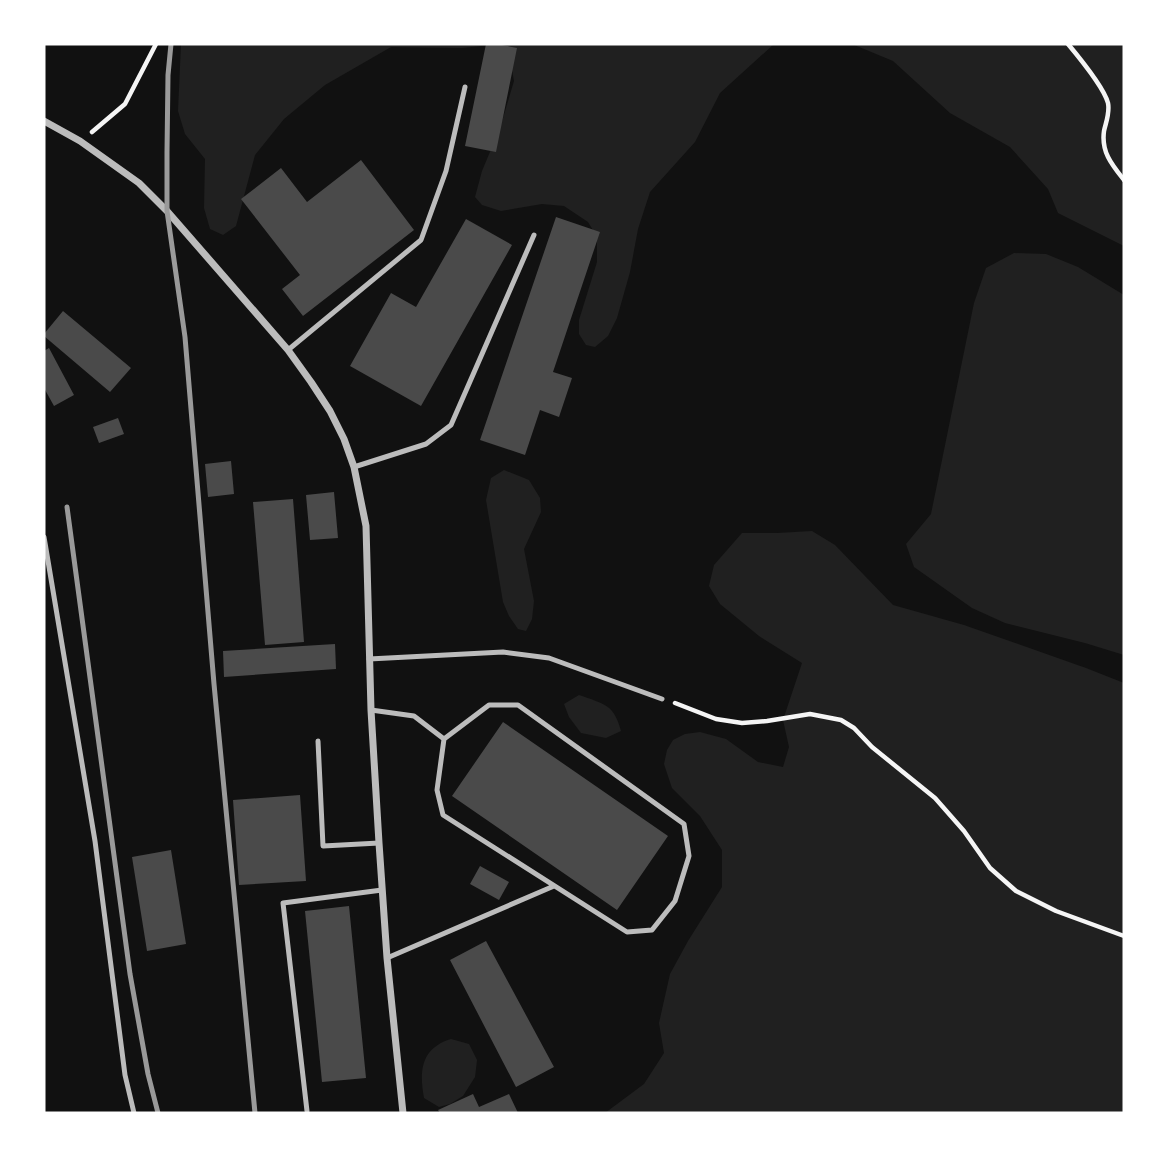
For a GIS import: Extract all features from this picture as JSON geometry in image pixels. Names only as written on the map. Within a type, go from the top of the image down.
[{"type":"street","points":[[44,121],[80,141],[139,183],[167,211],[288,350],[330,411],[344,439],[354,467],[366,526],[371,710],[379,843],[387,958],[403,1113]]},
{"type":"lane","points":[[288,350],[421,240],[446,171],[465,87]]},
{"type":"lane","points":[[354,467],[426,444],[451,425],[534,235]]},
{"type":"lane","points":[[44,537],[96,841],[125,1075],[134,1113]]},
{"type":"lane","points":[[369,659],[503,652],[549,658],[662,699]]},
{"type":"lane","points":[[489,705],[517,705],[684,824],[689,856],[675,901],[652,930],[627,932],[443,815],[437,790],[444,739],[489,705]]},
{"type":"lane","points":[[371,710],[414,716],[444,739]]},
{"type":"lane","points":[[318,741],[323,846],[379,843]]},
{"type":"lane","points":[[387,958],[554,886]]},
{"type":"lane","points":[[307,1111],[284,904],[382,890]]},
{"type":"path","points":[[80,141],[125,104],[156,44]]},
{"type":"path","points":[[1068,44],[1081,59],[1108,103],[1104,150],[1124,180]]},
{"type":"path","points":[[662,699],[716,719],[742,723],[810,714],[841,720],[854,728],[872,747],[935,798],[964,831],[990,868],[1016,891],[1056,911],[1124,936]]},
{"type":"shaded area","points":[[181,44],[774,44],[720,93],[695,142],[650,192],[638,229],[617,318],[608,336],[595,347],[586,345],[579,334],[579,320],[597,262],[597,237],[588,222],[564,206],[542,204],[501,211],[482,205],[475,197],[514,81],[509,53],[491,45],[462,48],[391,47],[325,85],[284,119],[255,155],[236,226],[223,235],[210,229],[204,208],[205,159],[185,134],[178,111]]},
{"type":"shaded area","points":[[852,44],[1124,44],[1124,246],[1058,213],[1048,189],[1010,147],[950,113],[893,61]]},
{"type":"shaded area","points":[[1014,253],[1046,254],[1078,267],[1124,295],[1124,655],[1005,623],[972,608],[914,567],[906,544],[931,514],[974,303],[986,268]]},
{"type":"shaded area","points":[[504,470],[529,480],[540,498],[541,512],[524,549],[534,601],[532,619],[526,631],[518,629],[503,602],[486,500],[491,478]]},
{"type":"shaded area","points":[[812,531],[835,545],[893,605],[964,625],[1124,683],[1124,1113],[605,1113],[644,1084],[664,1053],[659,1023],[670,974],[722,887],[722,850],[700,816],[672,788],[664,764],[667,750],[673,740],[685,734],[700,732],[726,739],[758,762],[783,767],[789,747],[783,720],[802,663],[759,636],[720,604],[709,586],[714,565],[742,533]]},
{"type":"shaded area","points":[[579,695],[607,706],[615,715],[621,731],[606,738],[581,733],[569,717],[564,704]]},
{"type":"shaded area","points":[[451,1039],[469,1044],[477,1060],[475,1077],[463,1096],[439,1107],[424,1098],[422,1070],[433,1048]]},
{"type":"building","points":[[486,44],[517,48],[496,152],[465,146]]},
{"type":"building","points":[[361,160],[414,230],[303,316],[282,289],[300,275],[241,199],[281,168],[307,202]]},
{"type":"building","points":[[556,217],[600,232],[553,372],[572,378],[559,417],[540,410],[525,455],[480,440]]},
{"type":"building","points":[[466,219],[512,245],[421,406],[350,366],[391,293],[416,307]]},
{"type":"building","points":[[63,311],[131,368],[110,392],[44,336]]},
{"type":"building","points":[[49,348],[74,395],[54,406],[44,388],[44,351]]},
{"type":"building","points":[[118,418],[124,434],[99,443],[93,427]]},
{"type":"building","points":[[231,461],[234,494],[208,497],[205,464]]},
{"type":"building","points":[[334,492],[338,538],[310,540],[306,495]]},
{"type":"building","points":[[293,499],[304,642],[265,645],[253,502]]},
{"type":"building","points":[[335,644],[336,669],[224,677],[223,651]]},
{"type":"building","points":[[503,722],[668,836],[617,910],[452,796]]},
{"type":"building","points":[[300,795],[306,881],[239,885],[233,800]]},
{"type":"building","points":[[171,850],[186,944],[147,951],[132,857]]},
{"type":"building","points":[[480,866],[509,882],[499,900],[470,884]]},
{"type":"building","points":[[349,906],[366,1078],[322,1082],[305,911]]},
{"type":"building","points":[[486,941],[554,1067],[516,1087],[450,960]]},
{"type":"building","points":[[473,1094],[479,1107],[509,1094],[518,1113],[440,1113],[438,1110]]},
{"type":"railway","points":[[171,44],[168,75],[167,211],[185,337],[214,684],[255,1113]]},
{"type":"railway","points":[[67,507],[130,974],[148,1074],[158,1113]]}]
